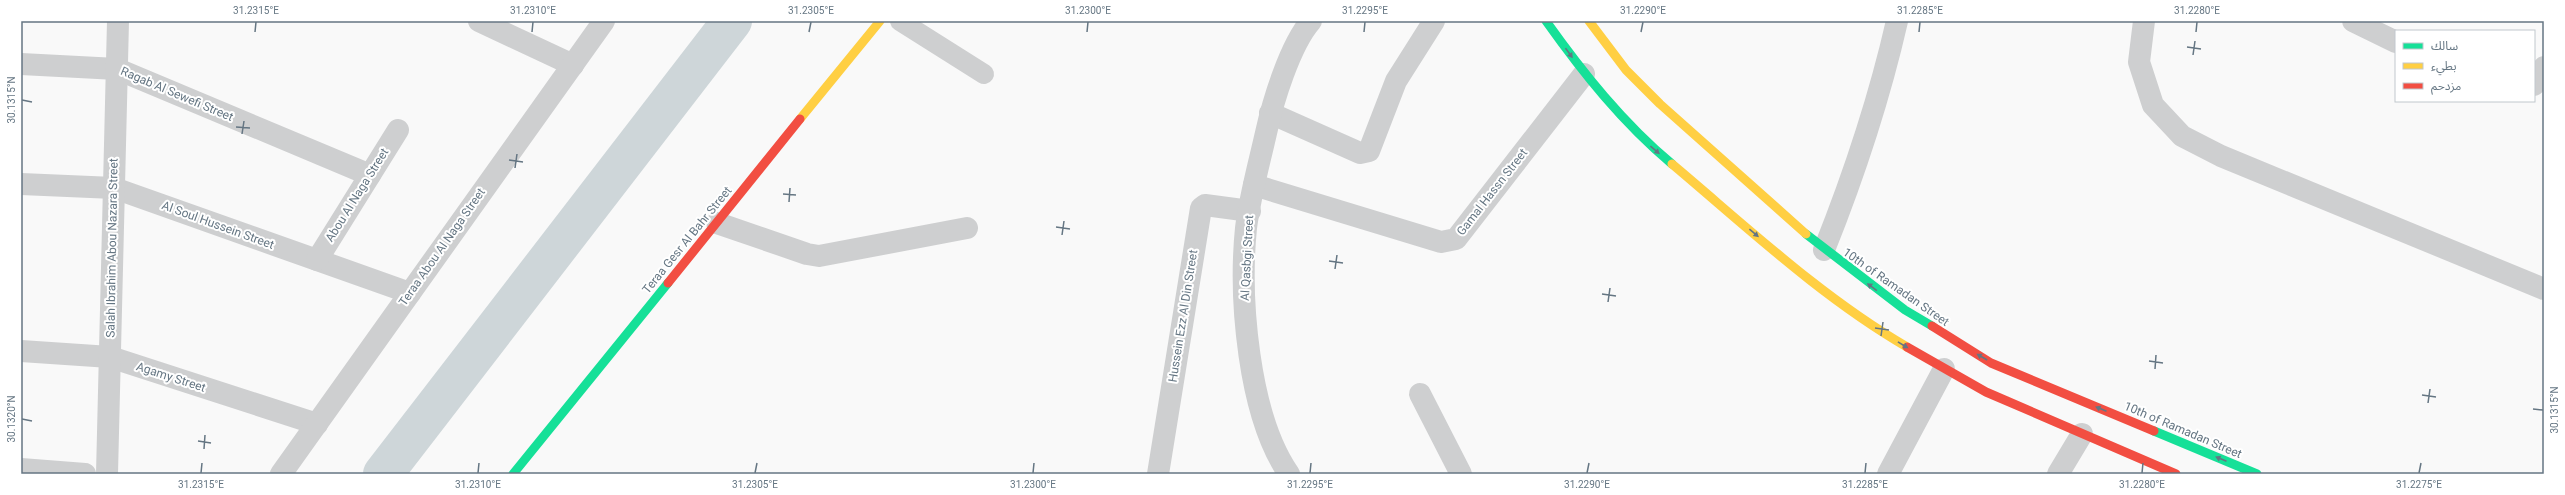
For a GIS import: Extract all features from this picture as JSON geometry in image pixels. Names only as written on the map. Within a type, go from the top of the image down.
[{"type":"main road","name":"Teraa Gesr Al Bahr Street","points":[[513,474],[880,21]]},
{"type":"main road","points":[[1546,21],[1584,74],[1647,143],[1822,290],[1874,328],[1944,370],[1986,392],[2176,474]]},
{"type":"main road","name":"10th of Ramadan Street","points":[[1589,21],[1626,70],[1660,104],[1824,250],[1905,310],[1991,362],[2257,474]]},
{"type":"street","name":"Salah Ibrahim Abou Nazara Street","points":[[107,474],[118,21]]},
{"type":"street","points":[[479,21],[572,64]]},
{"type":"street","name":"Teraa Abou Al Naga Street","points":[[281,474],[604,21]]},
{"type":"street","points":[[1270,113],[1360,153],[1369,152],[1396,81],[1434,21]]},
{"type":"street","points":[[1824,250],[1858,165],[1884,78],[1897,21]]},
{"type":"street","points":[[2144,21],[2139,62],[2153,106],[2182,136],[2221,156],[2544,289]]},
{"type":"street","points":[[2353,21],[2395,42]]},
{"type":"street","name":"Al Qasbgi Street","points":[[1289,474],[1263,419],[1251,366],[1243,297],[1246,227],[1270,113],[1291,56],[1308,22]]},
{"type":"street","name":"Ragab Al Sewefi Street","points":[[21,64],[117,69],[370,175]]},
{"type":"street","points":[[2535,83],[2544,67]]},
{"type":"street","name":"Gamal Hassn Street","points":[[1254,185],[1442,242],[1449,242],[1456,239],[1584,74]]},
{"type":"street","name":"Abou Al Naga Street","points":[[317,260],[398,130]]},
{"type":"street","name":"Al Soul Hussein Street","points":[[21,184],[114,188],[410,293]]},
{"type":"street","name":"Hussein Ezz Al Din Street","points":[[1158,474],[1201,208],[1205,205],[1250,211]]},
{"type":"street","points":[[717,223],[807,254],[819,256],[967,228]]},
{"type":"street","name":"Agamy Street","points":[[21,351],[110,357],[317,424]]},
{"type":"street","points":[[1888,474],[1944,370]]},
{"type":"street","points":[[1420,394],[1461,474]]},
{"type":"street","points":[[2058,474],[2082,434]]},
{"type":"street","points":[[21,469],[85,474]]},
{"type":"lane","points":[[900,21],[984,74]]},
{"type":"waterway","points":[[383,474],[732,21]]},
{"type":"traffic: fast","points":[[1546,21],[1574,60],[1604,97],[1637,132],[1672,164]]},
{"type":"traffic: fast","points":[[1806,234],[1905,310],[1932,326]]},
{"type":"traffic: fast","points":[[513,474],[668,283]]},
{"type":"traffic: fast","points":[[2154,431],[2257,474]]},
{"type":"traffic: slow","points":[[800,119],[880,21]]},
{"type":"traffic: slow","points":[[1589,21],[1626,70],[1660,104],[1806,234]]},
{"type":"traffic: slow","points":[[1672,164],[1815,284],[1875,327],[1907,347]]},
{"type":"traffic: jam","points":[[668,283],[800,119]]},
{"type":"traffic: jam","points":[[1932,326],[1991,363],[2154,431]]},
{"type":"traffic: jam","points":[[1907,347],[1986,392],[2176,474]]}]
